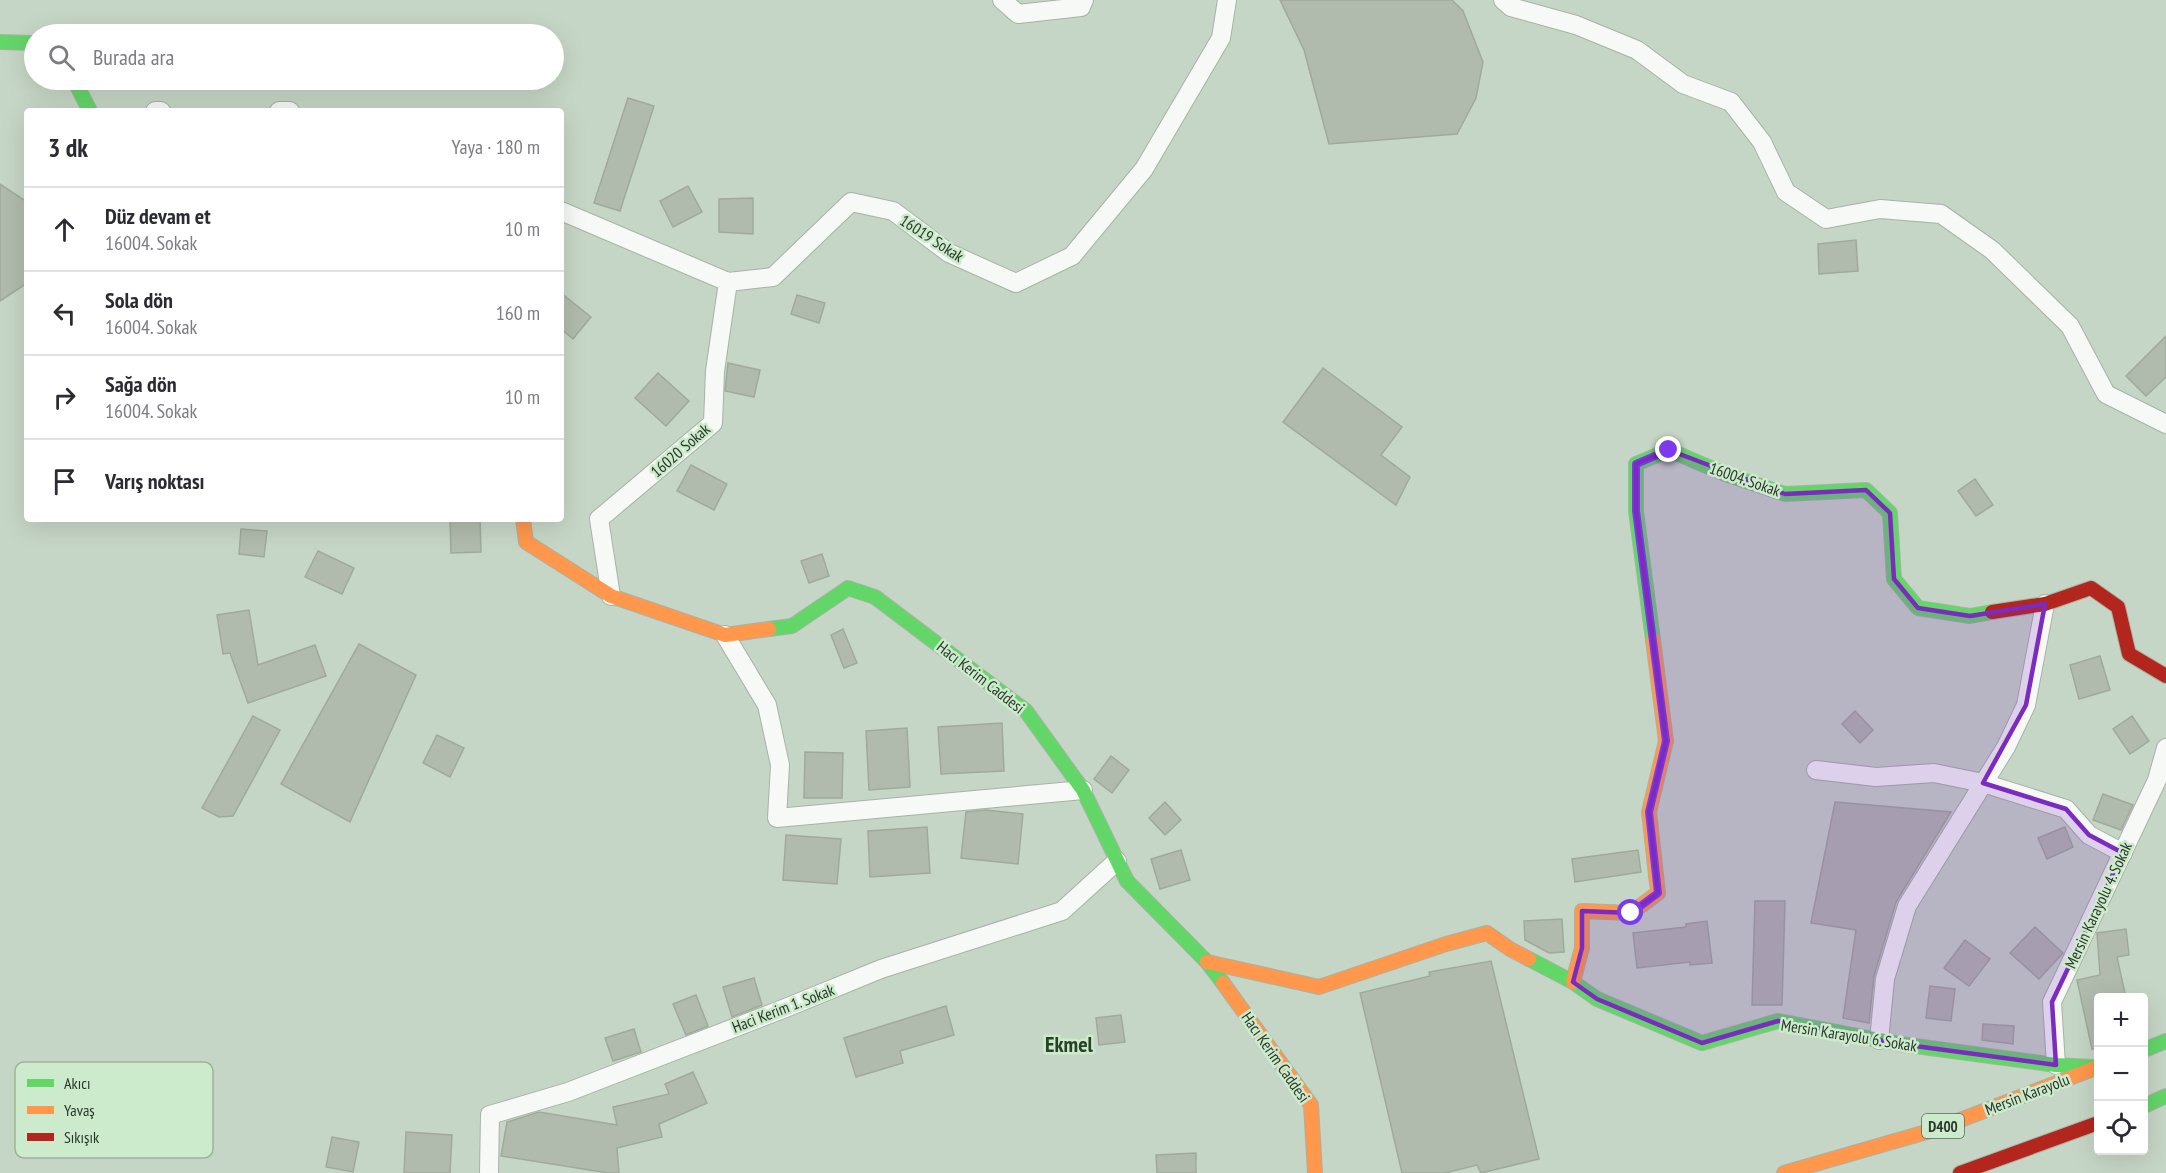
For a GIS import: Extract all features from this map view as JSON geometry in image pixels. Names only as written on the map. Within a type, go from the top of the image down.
[{"type":"main road","points":[[0,42],[24,43]]},
{"type":"main road","points":[[79,90],[88,108]]},
{"type":"main road","name":"16004. Sokak","points":[[1573,982],[1582,948],[1582,911],[1631,913],[1658,893],[1649,812],[1666,741],[1636,511],[1636,464],[1669,450],[1725,474],[1785,494],[1866,490],[1890,513],[1894,579],[1918,608],[1970,616],[2045,604],[2091,588],[2118,607],[2129,654],[2166,676]]},
{"type":"main road","name":"Hacı Kerim Caddesi","points":[[523,522],[526,542],[611,596],[725,635],[792,626],[848,588],[875,597],[1026,711],[1083,790],[1127,881],[1207,962],[1311,1105],[1315,1173]]},
{"type":"main road","name":"Mersin Karayolu 6. Sokak","points":[[1207,962],[1319,987],[1446,944],[1487,933],[1510,949],[1573,982],[1597,999],[1702,1043],[1778,1021],[1879,1040],[2056,1065],[2094,1067]]},
{"type":"main road","points":[[2148,1048],[2166,1041]]},
{"type":"main road","name":"Mersin Karayolu","points":[[1784,1173],[1937,1129],[2094,1069]]},
{"type":"main road","points":[[2148,1104],[2166,1096]]},
{"type":"main road","points":[[1960,1173],[2094,1124]]},
{"type":"street","points":[[1002,0],[1018,14],[1081,7],[1084,0]]},
{"type":"street","name":"16019 Sokak","points":[[564,212],[728,282],[773,277],[851,202],[893,211],[949,253],[1016,283],[1072,256],[1144,169],[1221,38],[1227,0]]},
{"type":"street","points":[[1503,0],[1511,7],[1576,25],[1637,50],[1683,84],[1731,102],[1762,142],[1786,192],[1826,219],[1880,209],[1941,214],[1992,250],[2070,326],[2106,394],[2166,424]]},
{"type":"street","name":"16020 Sokak","points":[[611,596],[599,519],[712,423],[714,371],[728,282]]},
{"type":"street","points":[[1879,1040],[1886,979],[1907,906],[2006,747],[2026,705],[2045,604]]},
{"type":"street","points":[[725,635],[767,705],[780,765],[777,818],[1083,790]]},
{"type":"street","name":"Mersin Karayolu 4. Sokak","points":[[2056,1065],[2052,1002],[2157,780],[2166,748]]},
{"type":"street","points":[[1816,770],[1876,777],[1934,773],[1983,783],[2066,809],[2089,835],[2123,853]]},
{"type":"street","name":"Haci Kerim 1. Sokak","points":[[489,1173],[490,1115],[568,1092],[881,969],[1062,911],[1117,861]]},
{"type":"highlighted area","points":[[1669,450],[1785,494],[1866,490],[1890,513],[1894,579],[1918,608],[1970,616],[2045,604],[2026,705],[1983,783],[2066,809],[2089,835],[2123,853],[2052,1002],[2056,1065],[1900,1044],[1778,1021],[1702,1043],[1597,999],[1573,982],[1582,948],[1582,911],[1631,913],[1658,893],[1649,812],[1666,741],[1636,511],[1636,464]]},
{"type":"building","points":[[1280,0],[1452,0],[1463,11],[1483,62],[1476,98],[1457,134],[1329,144],[1304,50]]},
{"type":"building","points":[[628,98],[654,106],[620,211],[594,203]]},
{"type":"building","points":[[0,184],[24,200],[24,285],[0,301]]},
{"type":"building","points":[[688,186],[702,212],[673,227],[660,201]]},
{"type":"building","points":[[753,198],[753,234],[719,232],[719,199]]},
{"type":"building","points":[[1856,240],[1858,271],[1819,274],[1818,244]]},
{"type":"building","points":[[564,295],[591,317],[573,339],[564,332]]},
{"type":"building","points":[[797,295],[825,303],[819,323],[791,314]]},
{"type":"building","points":[[2166,336],[2166,377],[2146,396],[2126,376]]},
{"type":"building","points":[[728,363],[760,370],[754,397],[725,391]]},
{"type":"building","points":[[1323,368],[1402,427],[1381,455],[1410,477],[1396,505],[1283,422]]},
{"type":"building","points":[[658,373],[689,401],[666,426],[635,398]]},
{"type":"building","points":[[691,465],[727,484],[714,510],[677,491]]},
{"type":"building","points":[[1975,479],[1993,505],[1976,516],[1958,491]]},
{"type":"building","points":[[450,522],[480,522],[481,552],[451,553]]},
{"type":"building","points":[[241,529],[267,531],[264,557],[239,554]]},
{"type":"building","points":[[318,551],[354,568],[342,594],[305,577]]},
{"type":"building","points":[[822,554],[829,576],[809,583],[801,561]]},
{"type":"building","points":[[249,610],[258,665],[315,645],[326,676],[248,703],[230,653],[223,654],[217,615]]},
{"type":"building","points":[[843,629],[857,663],[844,668],[831,635]]},
{"type":"building","points":[[359,644],[416,675],[350,822],[281,784]]},
{"type":"building","points":[[2100,656],[2110,690],[2079,699],[2070,665]]},
{"type":"building","points":[[1855,711],[1873,730],[1860,743],[1842,724]]},
{"type":"building","points":[[253,716],[280,730],[233,816],[219,817],[202,808]]},
{"type":"building","points":[[2132,716],[2149,741],[2130,754],[2113,729]]},
{"type":"building","points":[[1002,723],[1004,771],[941,774],[938,727]]},
{"type":"building","points":[[907,728],[910,787],[869,790],[866,731]]},
{"type":"building","points":[[437,735],[464,748],[450,777],[423,763]]},
{"type":"building","points":[[805,752],[843,753],[842,798],[804,798]]},
{"type":"building","points":[[1111,756],[1129,770],[1112,793],[1094,779]]},
{"type":"building","points":[[2103,794],[2133,805],[2121,830],[2093,820]]},
{"type":"building","points":[[1165,802],[1181,820],[1165,835],[1149,818]]},
{"type":"building","points":[[1835,802],[1951,812],[1896,902],[1874,976],[1869,1023],[1843,1018],[1856,930],[1811,923]]},
{"type":"building","points":[[986,810],[1023,814],[1018,864],[961,858],[966,812]]},
{"type":"building","points":[[927,827],[930,873],[870,877],[868,831]]},
{"type":"building","points":[[2065,827],[2073,847],[2047,859],[2038,838]]},
{"type":"building","points":[[786,835],[841,839],[837,884],[783,880]]},
{"type":"building","points":[[1181,850],[1190,880],[1160,889],[1151,859]]},
{"type":"building","points":[[1638,850],[1641,872],[1575,882],[1572,859]]},
{"type":"building","points":[[1755,901],[1785,901],[1782,1005],[1752,1005]]},
{"type":"building","points":[[1562,919],[1564,952],[1549,953],[1525,940],[1524,921]]},
{"type":"building","points":[[1707,921],[1712,963],[1690,965],[1690,962],[1637,968],[1633,933],[1686,927],[1686,924]]},
{"type":"building","points":[[2035,927],[2063,953],[2039,979],[2010,953]]},
{"type":"building","points":[[2126,929],[2129,955],[2117,957],[2125,993],[2094,993],[2094,1049],[2092,1049],[2077,980],[2100,975],[2097,933]]},
{"type":"building","points":[[1965,940],[1990,959],[1969,986],[1944,968]]},
{"type":"building","points":[[1491,961],[1539,1159],[1481,1173],[1477,1165],[1445,1173],[1402,1173],[1360,993],[1430,976],[1429,972]]},
{"type":"building","points":[[754,978],[762,1005],[732,1017],[723,987]]},
{"type":"building","points":[[1930,986],[1955,989],[1951,1021],[1926,1018]]},
{"type":"building","points":[[696,995],[708,1026],[686,1035],[673,1004]]},
{"type":"building","points":[[946,1006],[954,1035],[900,1051],[903,1063],[856,1077],[844,1038]]},
{"type":"building","points":[[1121,1015],[1125,1042],[1099,1045],[1096,1018]]},
{"type":"building","points":[[1983,1024],[2014,1026],[2013,1044],[1982,1040]]},
{"type":"building","points":[[634,1029],[641,1052],[613,1061],[605,1038]]},
{"type":"building","points":[[693,1072],[707,1103],[659,1124],[662,1137],[617,1148],[619,1173],[501,1156],[507,1122],[539,1112],[617,1125],[613,1107],[669,1094],[665,1084]]},
{"type":"building","points":[[406,1132],[452,1135],[450,1173],[404,1173]]},
{"type":"building","points":[[332,1137],[359,1142],[353,1172],[326,1167]]},
{"type":"building","points":[[1196,1153],[1196,1173],[1157,1173],[1156,1155]]},
{"type":"traffic: fast","points":[[0,42],[24,43]]},
{"type":"traffic: fast","points":[[79,90],[88,108]]},
{"type":"traffic: fast","points":[[1653,640],[1636,511],[1636,464],[1669,450],[1725,474],[1785,494],[1866,490],[1890,513],[1894,579],[1918,608],[1970,616],[1992,612]]},
{"type":"traffic: fast","points":[[769,629],[792,626],[848,588],[875,597],[1026,711],[1083,790],[1127,881],[1207,962],[1223,983]]},
{"type":"traffic: fast","points":[[1529,959],[1573,982],[1597,999],[1702,1043],[1778,1021],[1900,1044],[2056,1065],[2092,1067]]},
{"type":"traffic: fast","points":[[2148,1048],[2166,1041]]},
{"type":"traffic: fast","points":[[2148,1104],[2166,1096]]},
{"type":"traffic: slow","points":[[523,522],[526,542],[611,596],[725,635],[769,629]]},
{"type":"traffic: slow","points":[[1573,982],[1582,948],[1582,911],[1631,913],[1658,893],[1649,812],[1666,741],[1653,640]]},
{"type":"traffic: slow","points":[[1207,962],[1319,987],[1446,944],[1487,933],[1529,959]]},
{"type":"traffic: slow","points":[[1223,983],[1311,1105],[1315,1173]]},
{"type":"traffic: slow","points":[[1784,1173],[1937,1129],[2094,1069]]},
{"type":"traffic: jam","points":[[1992,612],[2045,604],[2091,588],[2118,607],[2129,654],[2166,676]]},
{"type":"traffic: jam","points":[[1960,1173],[2094,1124]]},
{"type":"district","name":"Ekmel","points":[[1069,1044]]},
{"type":"route","points":[[1631,913],[1658,893],[1649,812],[1666,741],[1636,511],[1636,464],[1669,450]]}]
